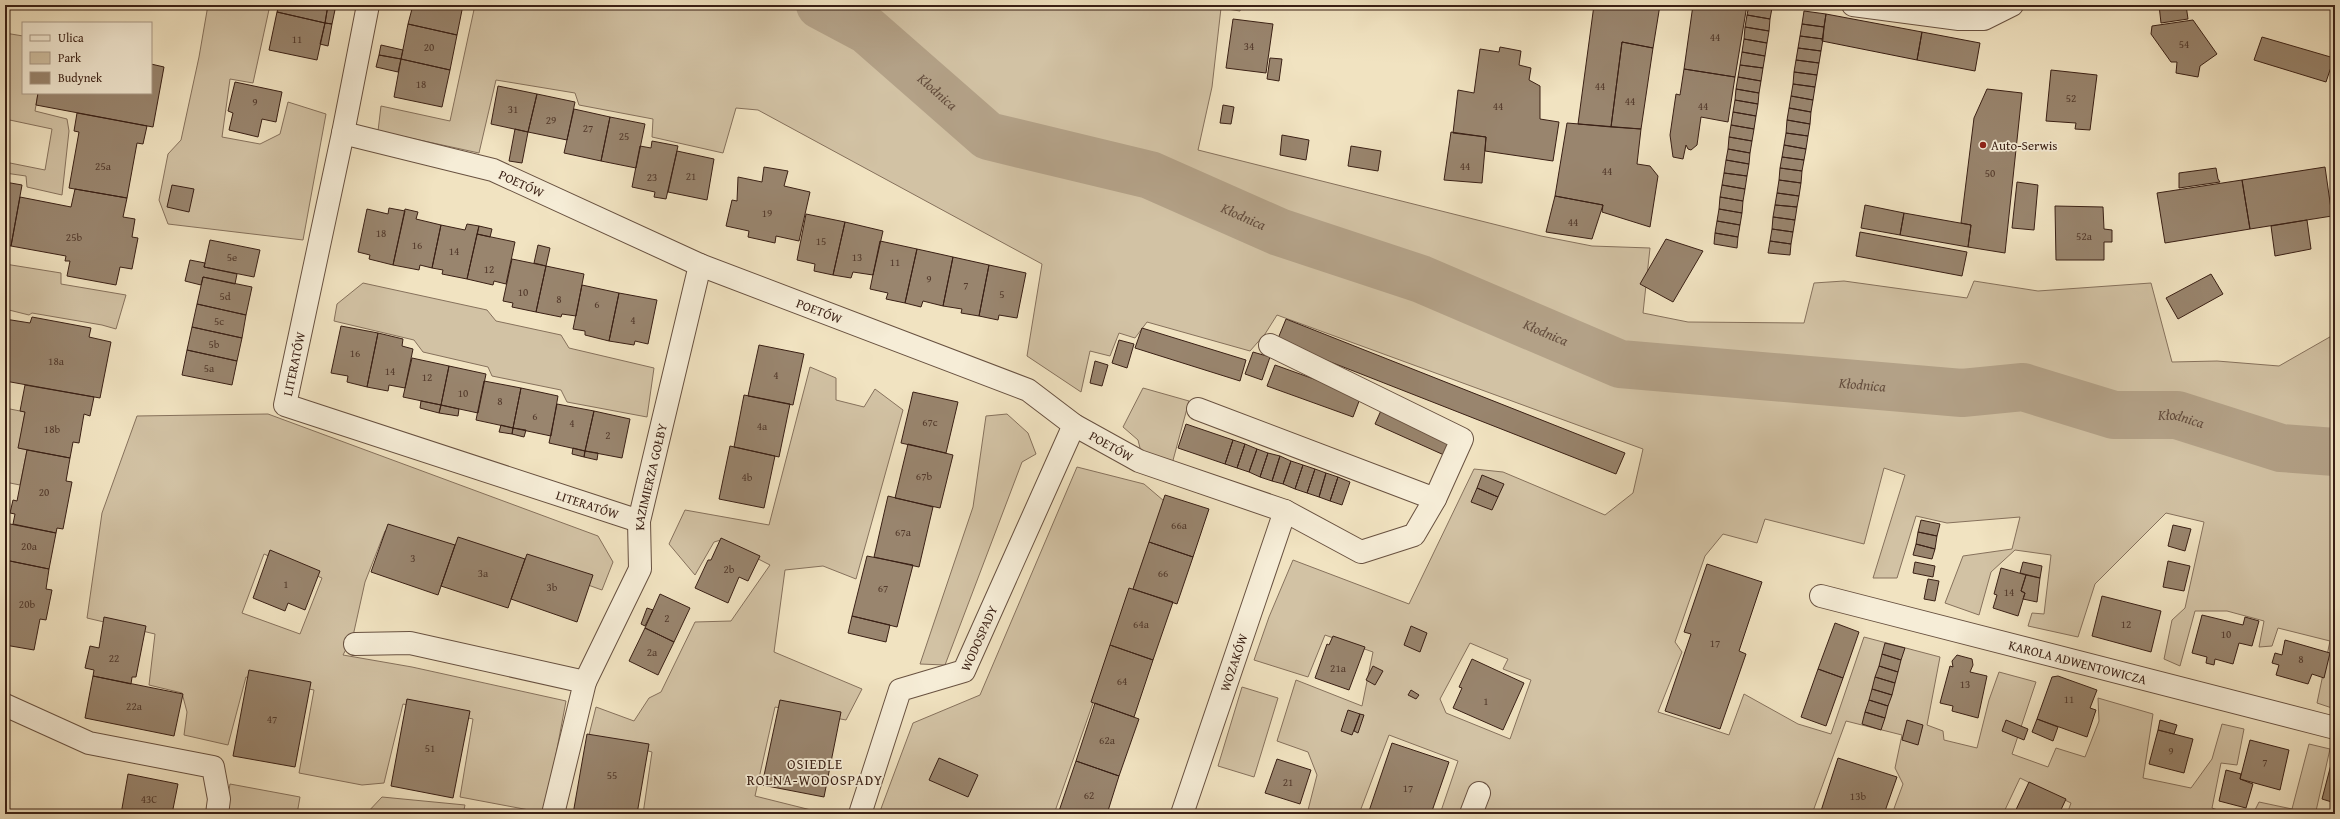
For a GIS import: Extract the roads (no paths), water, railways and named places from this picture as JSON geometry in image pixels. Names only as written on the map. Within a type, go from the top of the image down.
[{"type":"street","name":"LITERATÓW","points":[[368,5],[343,133],[285,405],[639,521]]},
{"type":"street","points":[[1853,5],[1922,10],[1958,19],[1984,19],[2012,5]]},
{"type":"street","name":"POETÓW","points":[[343,133],[493,170],[700,265],[1028,390],[1074,425],[1139,461],[1285,511],[1361,552],[1414,535],[1434,499],[1462,439],[1270,345]]},
{"type":"street","name":"KAZIMIERZA GOŁBY","points":[[553,814],[585,682],[640,569],[639,521],[700,265]]},
{"type":"street","points":[[1198,409],[1434,499]]},
{"type":"street","name":"WODOSPADY","points":[[860,814],[900,690],[964,671],[1074,425]]},
{"type":"street","name":"WOZAKÓW","points":[[1188,812],[1285,511]]},
{"type":"street","name":"KAROLA ADWENTOWICZA","points":[[1821,596],[2335,728]]},
{"type":"street","points":[[355,644],[410,643],[585,682]]},
{"type":"street","points":[[5,705],[89,743],[213,767],[219,799],[217,814]]},
{"type":"street","points":[[1471,814],[1479,793]]},
{"type":"waterway","name":"Kłodnica","points":[[820,5],[867,30],[988,136],[1150,175],[1279,232],[1421,279],[1620,364],[1962,393],[2023,387],[2114,415],[2177,415],[2281,448],[2335,452]]},
{"type":"place","name":"Auto-Serwis","points":[[1983,145]]},
{"type":"district","name":"OSIEDLE ROLNA-WODOSPADY","points":[[815,772]]}]
